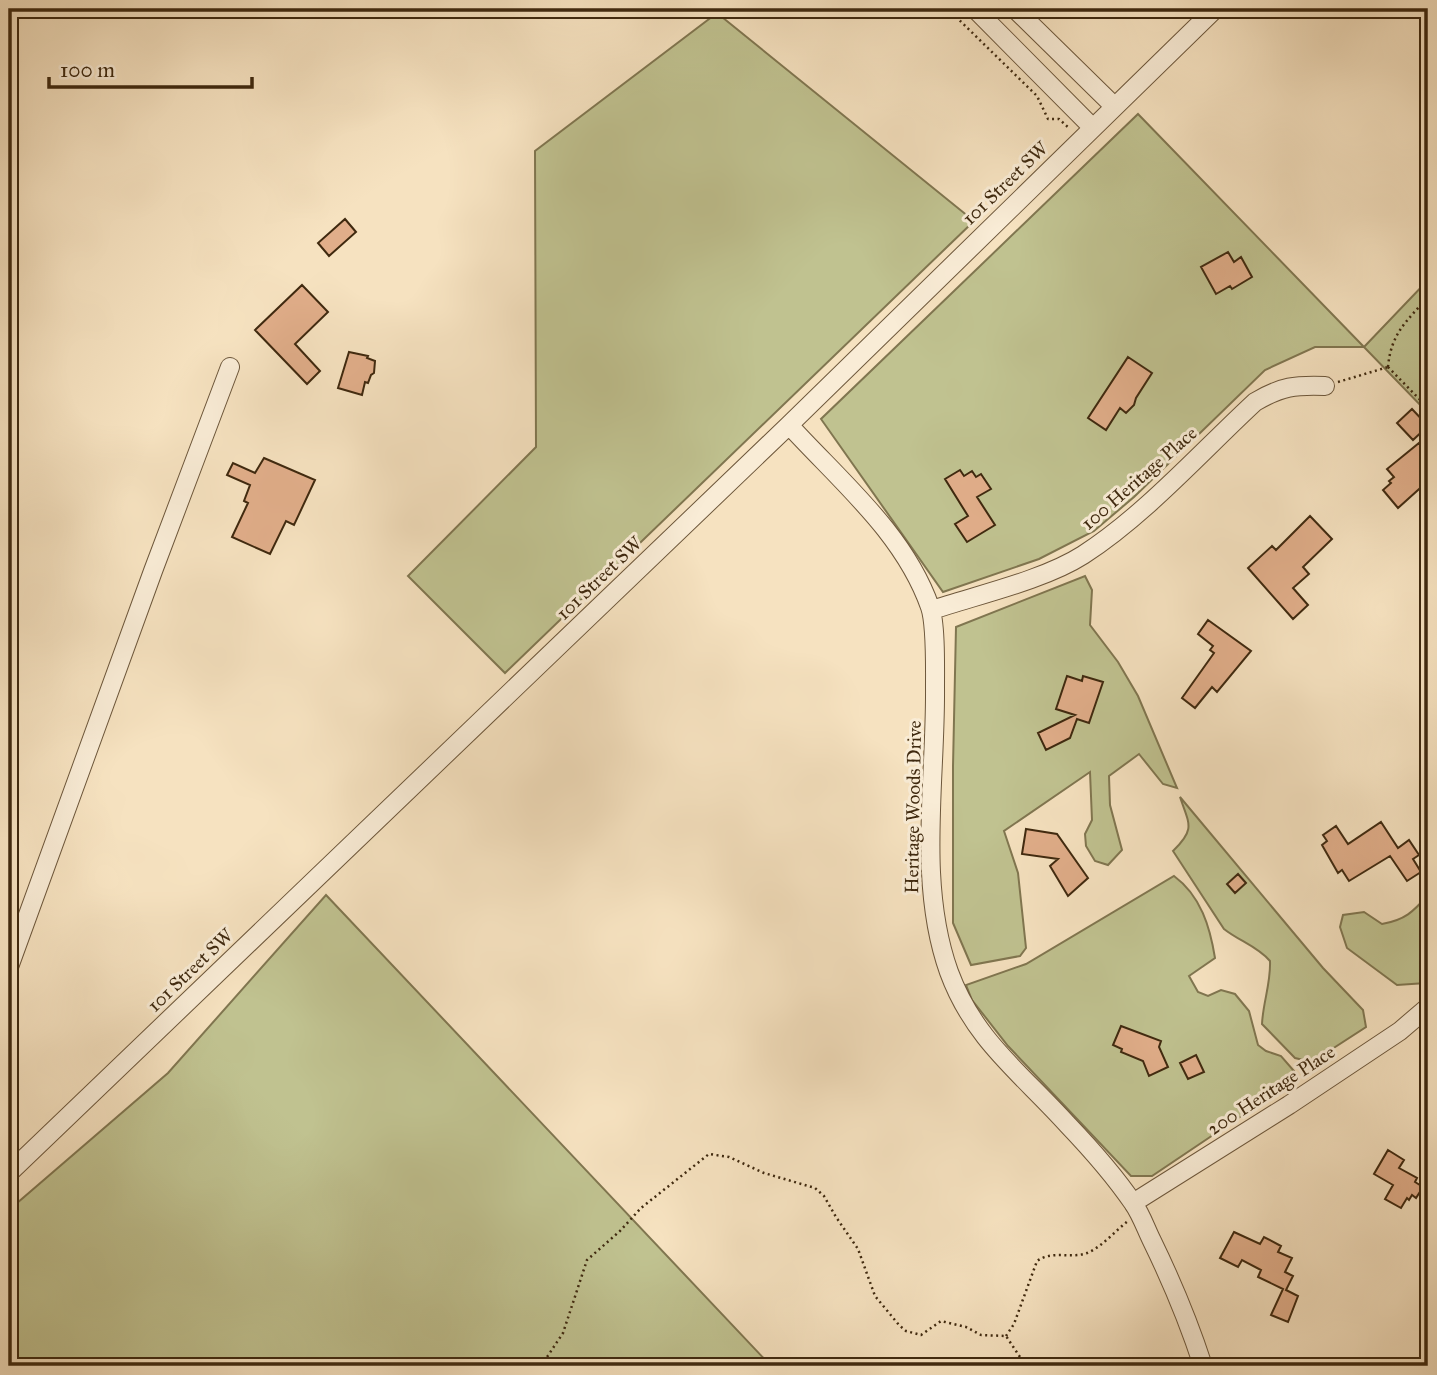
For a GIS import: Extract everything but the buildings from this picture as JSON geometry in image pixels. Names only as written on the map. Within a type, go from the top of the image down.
[{"type":"street","points":[[975,9],[1086,133]]},
{"type":"street","points":[[1015,9],[1114,106]]},
{"type":"street","name":"101 Street SW","points":[[9,1173],[789,425],[1215,9]]},
{"type":"street","points":[[9,967],[230,368]]},
{"type":"street","name":"100 Heritage Place","points":[[932,610],[1046,573],[1081,556],[1147,504],[1255,402],[1274,391],[1294,385],[1325,386]]},
{"type":"street","name":"Heritage Woods Drive","points":[[789,425],[842,479],[887,531],[918,581],[932,610],[936,732],[931,873],[933,907],[949,971],[959,996],[985,1038],[1068,1124],[1136,1208],[1171,1280],[1203,1366]]},
{"type":"street","name":"200 Heritage Place","points":[[1136,1208],[1400,1031],[1428,1007]]},
{"type":"path","points":[[948,9],[1037,96],[1048,119],[1059,119],[1086,133]]},
{"type":"path","points":[[1428,297],[1397,332],[1390,348],[1388,366],[1428,408]]},
{"type":"path","points":[[1325,386],[1388,366]]},
{"type":"path","points":[[541,1366],[563,1333],[587,1260],[641,1208],[709,1154],[729,1157],[764,1173],[815,1188],[824,1196],[858,1249],[875,1296],[906,1331],[921,1335],[941,1321],[966,1327],[981,1335],[1006,1336]]},
{"type":"path","points":[[1006,1336],[1014,1324],[1037,1261],[1048,1256],[1075,1255],[1090,1251],[1136,1208]]},
{"type":"path","points":[[1006,1336],[1022,1360],[1022,1366]]},
{"type":"path","points":[[9,1353],[16,1366]]},
{"type":"green space","points":[[717,13],[974,221],[505,673],[408,576],[536,447],[535,151]]},
{"type":"green space","points":[[1138,114],[1364,347],[1315,347],[1265,370],[1134,497],[1094,531],[1039,559],[943,592],[821,419]]},
{"type":"green space","points":[[1428,280],[1428,413],[1364,347]]},
{"type":"green space","points":[[1085,576],[1092,590],[1090,625],[1118,662],[1138,696],[1177,788],[1163,784],[1139,754],[1109,776],[1110,805],[1122,850],[1108,865],[1095,861],[1086,846],[1085,834],[1092,820],[1090,772],[1004,831],[1018,873],[1026,948],[1020,956],[971,965],[953,923],[956,627]]},
{"type":"green space","points":[[1180,797],[1323,968],[1363,1010],[1366,1027],[1312,1062],[1295,1058],[1262,1024],[1270,961],[1224,929],[1173,851],[1185,837],[1189,826]]},
{"type":"green space","points":[[1174,876],[1198,903],[1213,946],[1215,958],[1189,976],[1198,992],[1208,996],[1221,990],[1235,994],[1249,1011],[1258,1045],[1281,1056],[1294,1071],[1289,1084],[1152,1176],[1131,1176],[1008,1046],[972,1000],[966,985],[1026,964]]},
{"type":"green space","points":[[326,895],[771,1366],[9,1366],[9,1210],[168,1073]]},
{"type":"green space","points":[[1428,895],[1426,983],[1397,985],[1347,948],[1340,927],[1343,915],[1364,912],[1382,924],[1408,914]]}]
